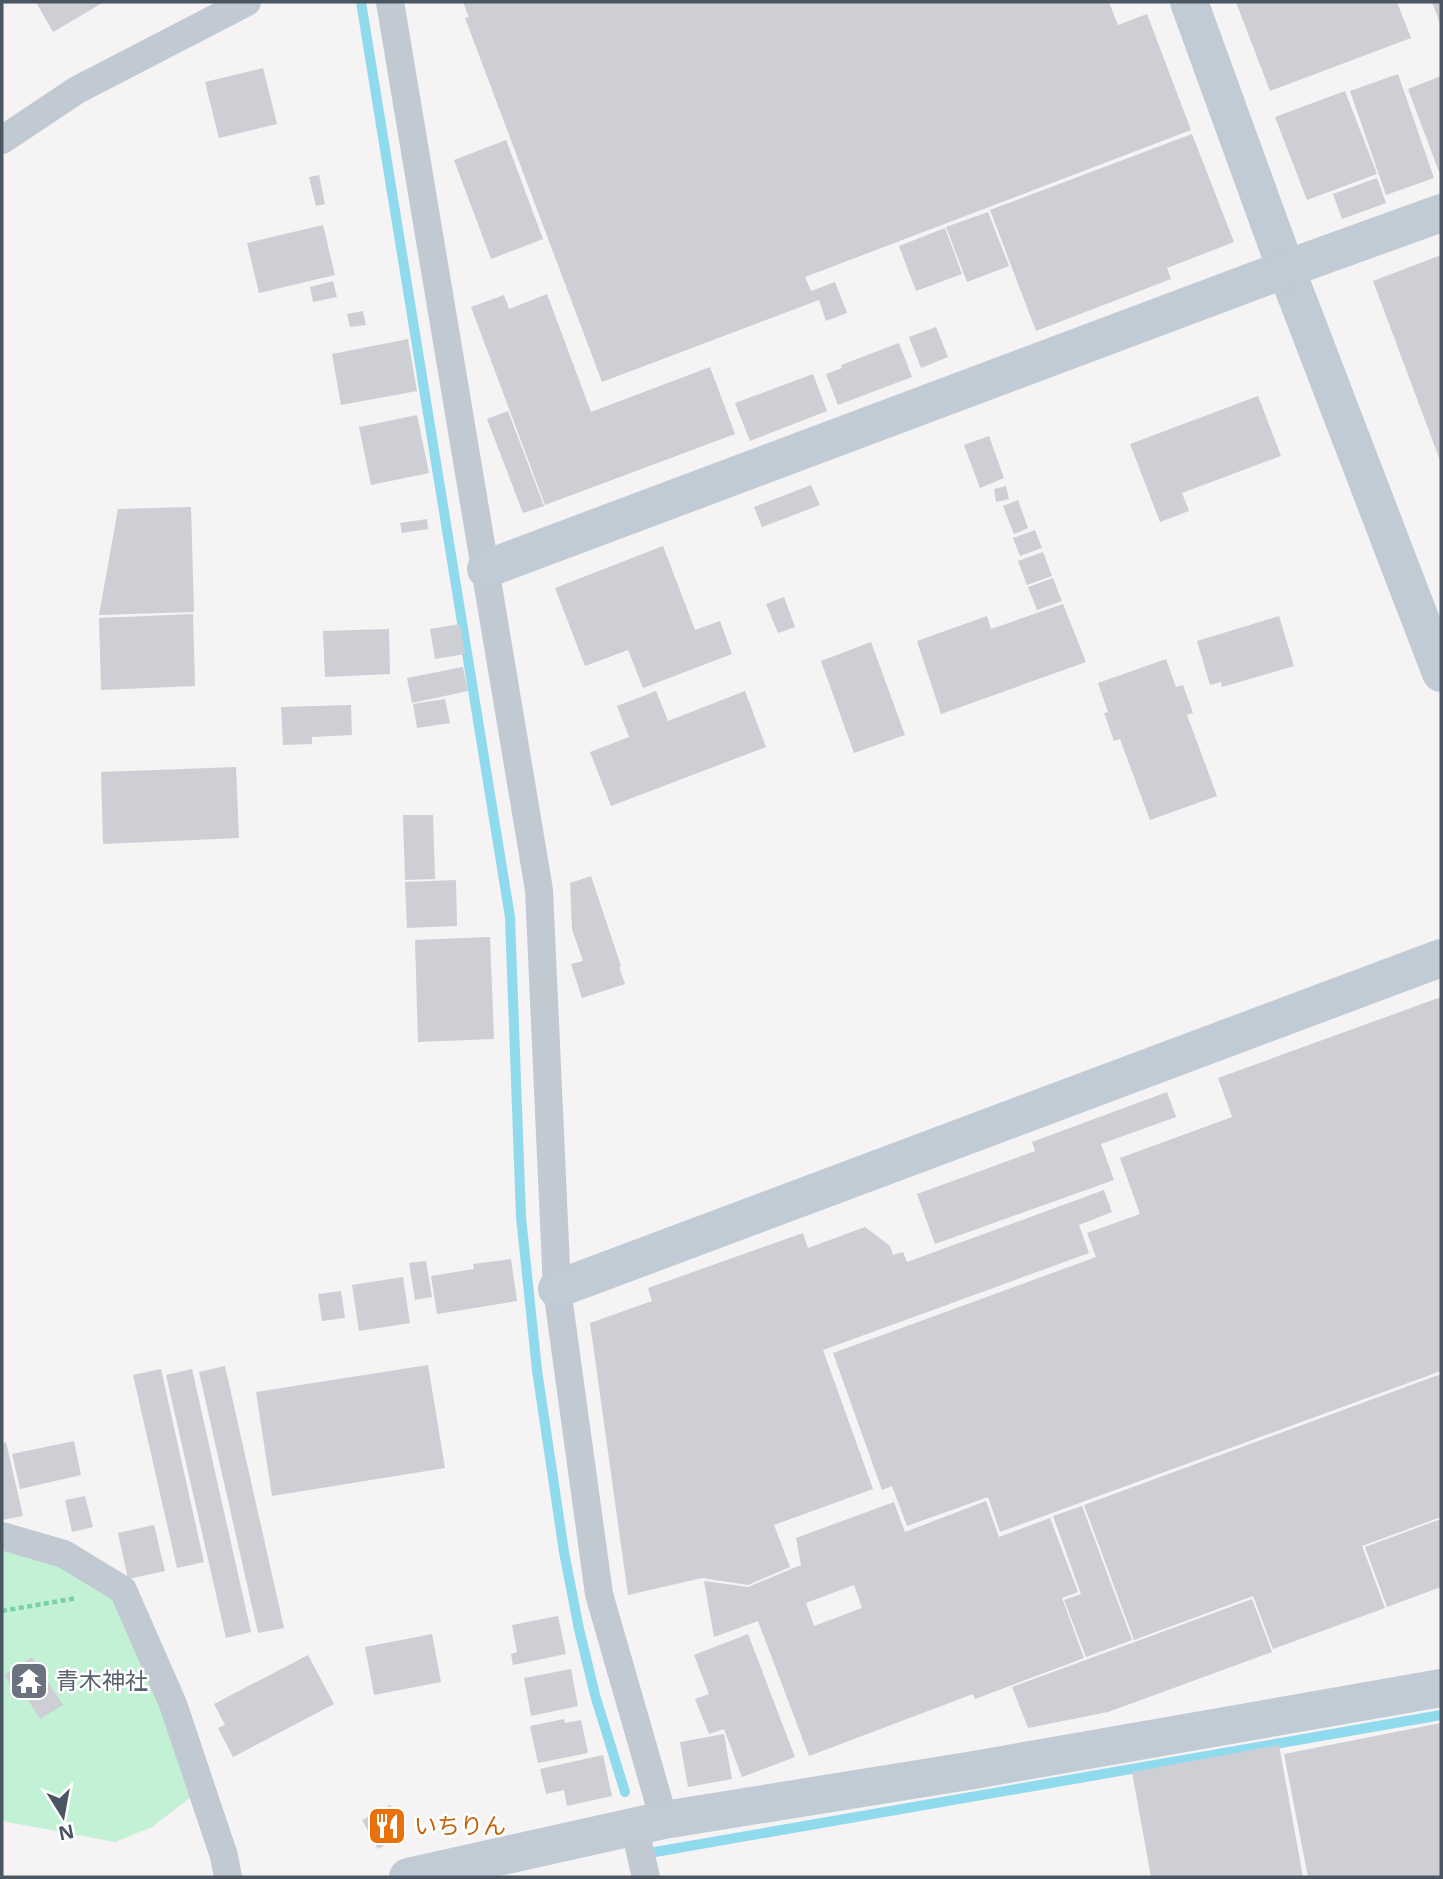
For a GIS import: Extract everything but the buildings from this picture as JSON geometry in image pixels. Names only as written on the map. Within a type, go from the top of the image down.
[{"type":"street","points":[[2,140],[77,90],[247,2]]},
{"type":"street","points":[[390,2],[539,890],[557,1289],[599,1594],[649,1823],[646,1877]]},
{"type":"street","points":[[1189,2],[1286,268],[1441,673]]},
{"type":"street","points":[[486,569],[1286,268],[1441,213]]},
{"type":"street","points":[[557,1289],[1441,958]]},
{"type":"street","points":[[2,1536],[64,1554],[123,1590],[173,1704],[224,1857],[228,1877]]},
{"type":"street","points":[[408,1877],[649,1823],[987,1768],[1441,1688]]},
{"type":"path","points":[[2,1611],[123,1590]]},
{"type":"green space","points":[[2,1547],[67,1567],[112,1594],[166,1706],[191,1797],[152,1827],[115,1842],[2,1821]]},
{"type":"waterway","points":[[361,2],[510,917],[521,1217],[537,1370],[564,1552],[579,1629],[595,1695],[625,1792]]},
{"type":"waterway","points":[[655,1852],[1441,1715]]},
{"type":"place","name":"青木神社","points":[[29,1681]]},
{"type":"place","name":"いちりん","points":[[387,1826]]}]
